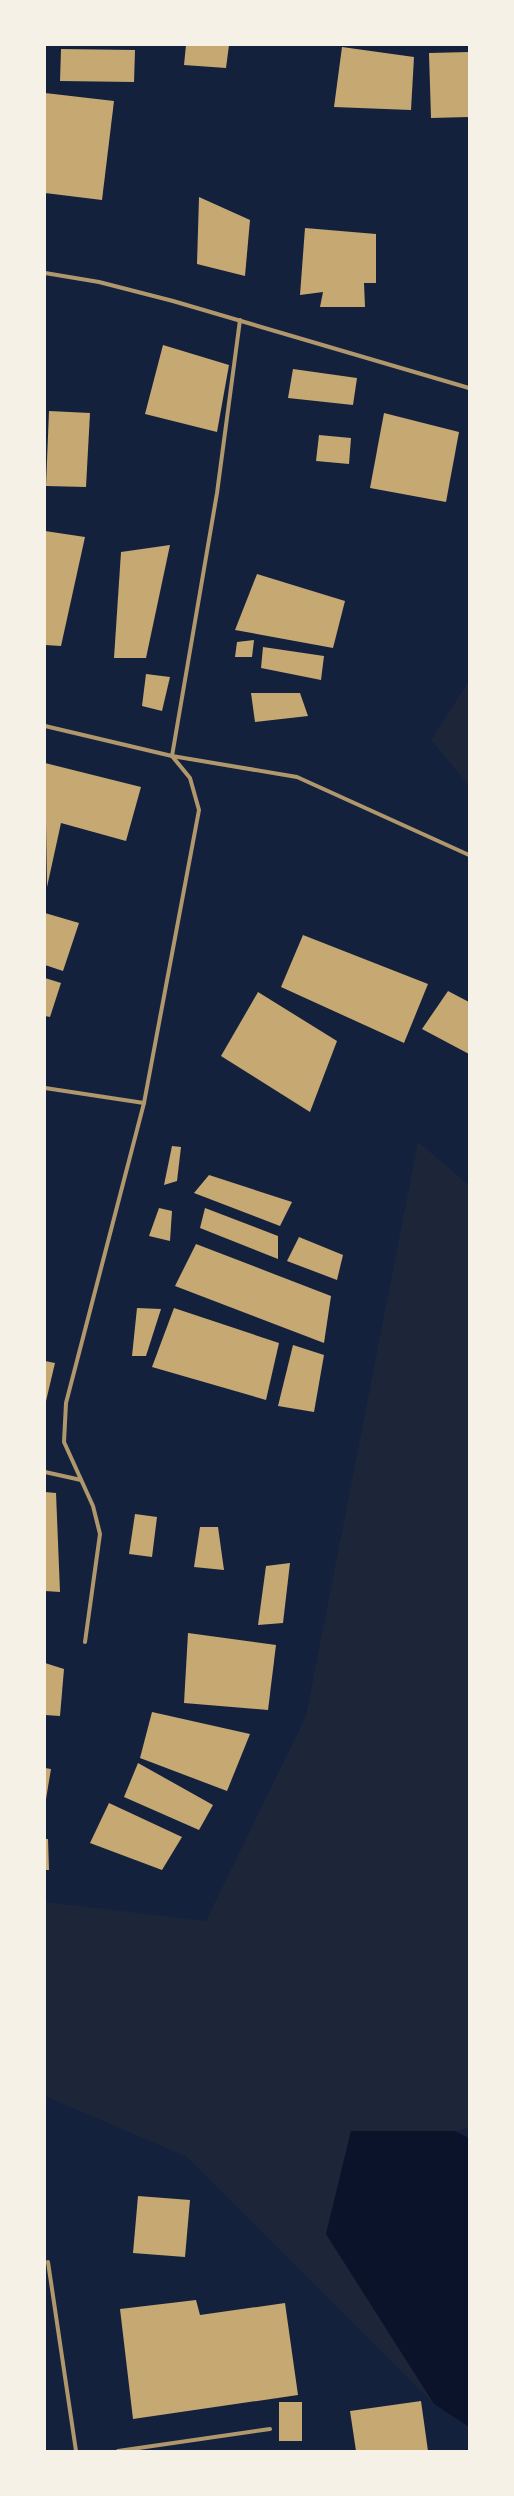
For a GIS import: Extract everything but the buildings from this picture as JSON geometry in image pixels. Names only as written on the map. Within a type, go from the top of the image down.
[{"type":"street","points":[[45,273],[99,282],[240,320],[469,388]]},
{"type":"street","points":[[85,1642],[100,1534],[93,1506],[64,1442],[66,1403],[144,1104],[199,810],[190,778],[172,756],[216,493],[240,320]]},
{"type":"street","points":[[45,726],[172,756],[297,777],[469,855]]},
{"type":"street","points":[[45,1088],[144,1104]]},
{"type":"street","points":[[45,1472],[81,1480]]},
{"type":"street","points":[[48,2262],[76,2451]]},
{"type":"street","points":[[118,2451],[270,2429]]},
{"type":"shaded area","points":[[469,681],[469,785],[431,740]]},
{"type":"shaded area","points":[[418,1142],[469,1185],[469,2127],[455,2131],[351,2131],[326,2234],[434,2404],[187,2157],[45,2096],[45,1902],[206,1921],[306,1716]]},
{"type":"shaded area","points":[[351,2131],[455,2131],[469,2138],[469,2427],[434,2404],[326,2234]]}]
